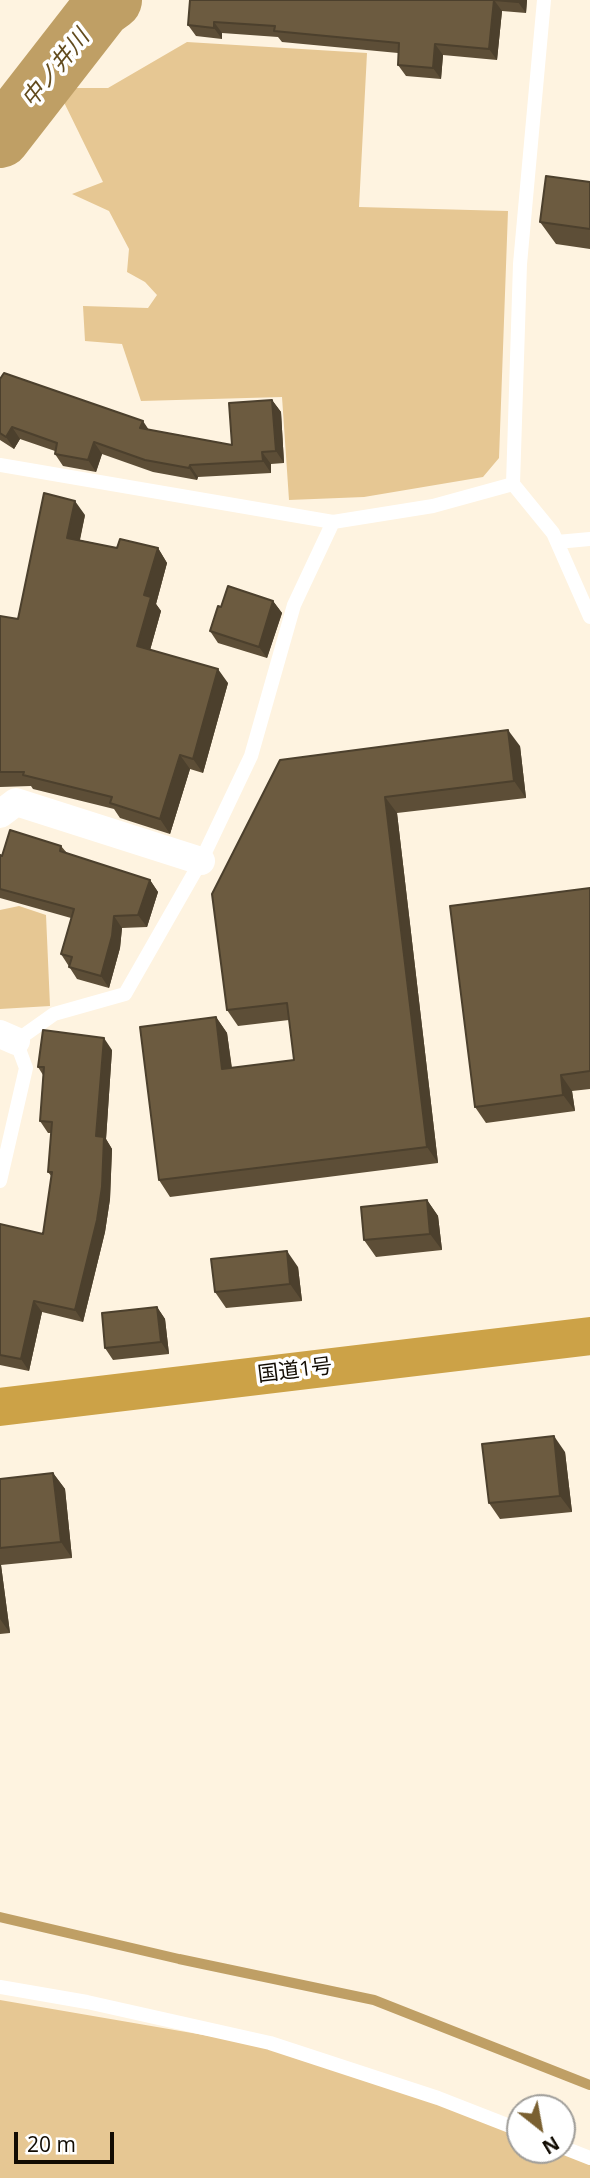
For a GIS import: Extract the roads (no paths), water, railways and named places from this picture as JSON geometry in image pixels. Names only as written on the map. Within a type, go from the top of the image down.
[{"type":"highway","name":"国道1号","points":[[0,1407],[590,1336]]},
{"type":"street","points":[[0,814],[16,802],[201,861]]},
{"type":"lane","points":[[544,0],[520,264],[513,484],[553,533],[590,617]]},
{"type":"lane","points":[[0,465],[333,522],[433,506],[513,484]]},
{"type":"lane","points":[[0,1181],[26,1068],[8,1038],[54,1014],[125,994],[201,861],[251,755],[294,605],[333,522]]},
{"type":"lane","points":[[557,542],[590,539]]},
{"type":"lane","points":[[0,1987],[87,2002],[270,2043],[438,2098],[506,2125]]},
{"type":"waterway","name":"中ノ井川","points":[[0,138],[101,8],[112,0]]},
{"type":"waterway","points":[[0,1917],[179,1959],[374,2000],[590,2085]]}]
